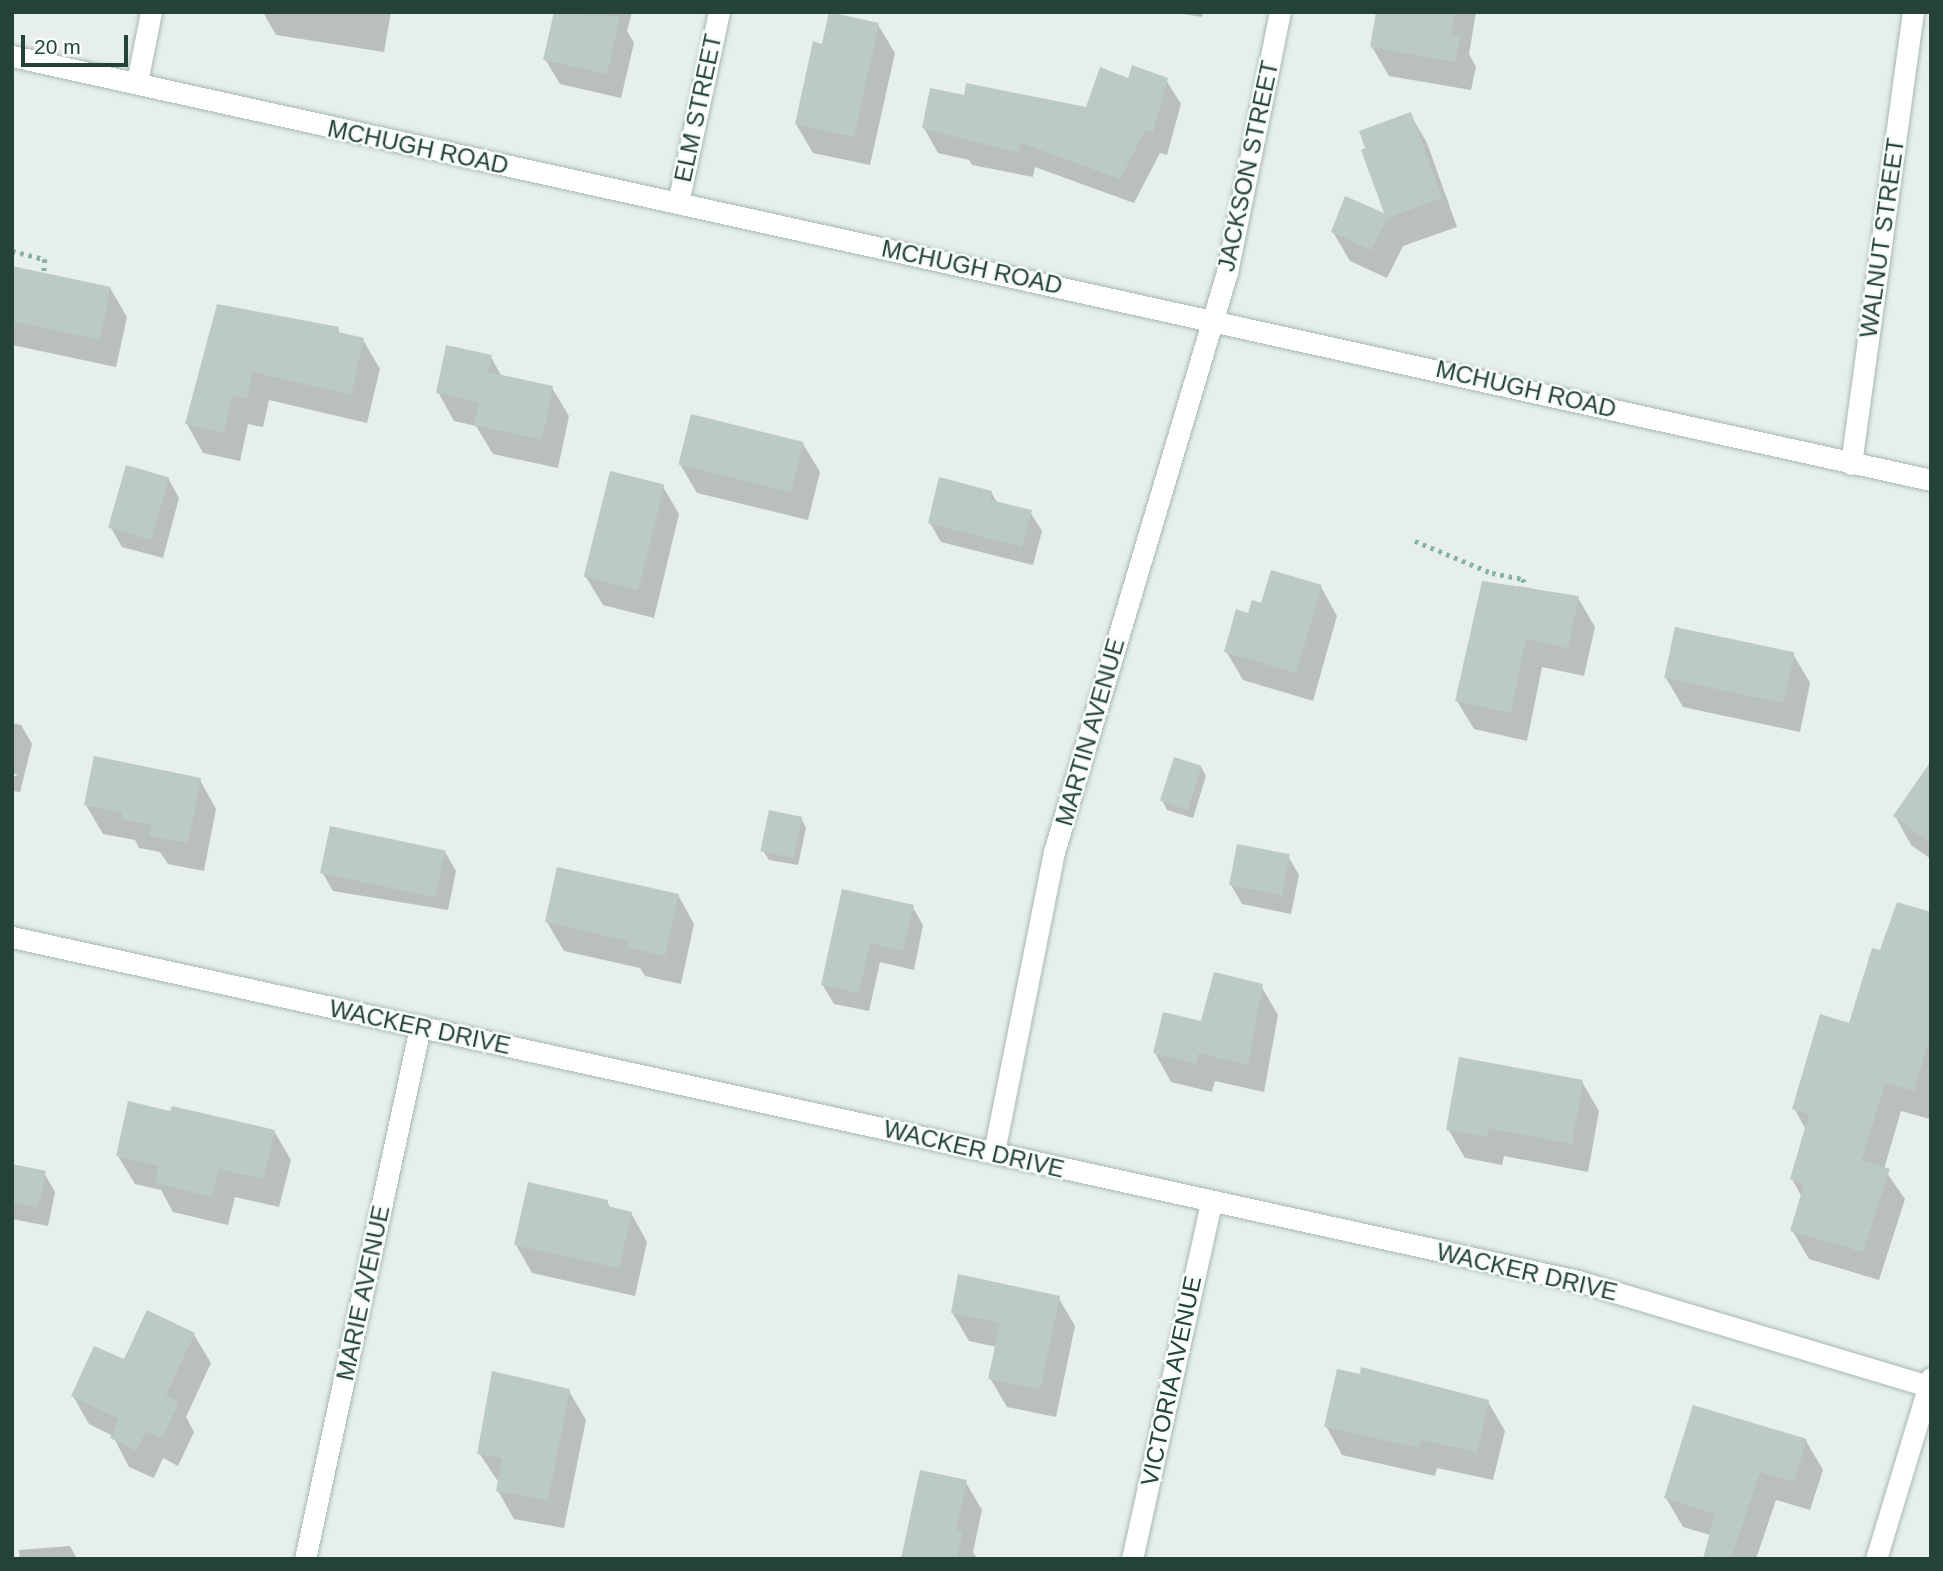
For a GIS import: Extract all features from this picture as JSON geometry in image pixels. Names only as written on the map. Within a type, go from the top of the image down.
[{"type":"street","points":[[137,82],[152,12]]},
{"type":"street","name":"ELM STREET","points":[[678,204],[719,12]]},
{"type":"street","name":"JACKSON STREET","points":[[1214,319],[1280,12]]},
{"type":"street","name":"WALNUT STREET","points":[[1851,464],[1913,12]]},
{"type":"street","name":"MCHUGH ROAD","points":[[12,56],[678,204],[1214,319],[1931,480]]},
{"type":"street","name":"MARTIN AVENUE","points":[[994,1152],[1054,852],[1214,319]]},
{"type":"street","name":"WACKER DRIVE","points":[[12,937],[994,1152],[1211,1203],[1578,1281],[1929,1382]]},
{"type":"street","name":"MARIE AVENUE","points":[[305,1559],[420,1027]]},
{"type":"street","name":"VICTORIA AVENUE","points":[[1132,1559],[1211,1203]]},
{"type":"street","points":[[1876,1559],[1929,1382]]},
{"type":"path","points":[[12,251],[45,259],[44,272]]},
{"type":"path","points":[[1415,541],[1492,573],[1523,579],[1525,585]]},
{"type":"building","points":[[554,12],[620,17],[607,74],[543,60]]},
{"type":"building","points":[[829,12],[879,23],[854,137],[795,124],[813,41],[822,44]]},
{"type":"building","points":[[1376,12],[1455,12],[1451,35],[1460,36],[1455,62],[1370,47]]},
{"type":"building","points":[[1132,65],[1168,78],[1153,132],[1146,129],[1120,179],[1021,143],[1019,153],[922,128],[930,88],[964,95],[966,83],[1086,107],[1100,67],[1128,78]]},
{"type":"building","points":[[1411,112],[1442,198],[1387,218],[1371,250],[1331,232],[1345,196],[1384,213],[1361,150],[1365,148],[1359,131]]},
{"type":"building","points":[[12,266],[111,287],[100,340],[12,321]]},
{"type":"building","points":[[217,304],[339,327],[338,332],[364,338],[351,395],[253,372],[247,399],[232,396],[224,433],[185,424]]},
{"type":"building","points":[[446,345],[492,355],[488,372],[553,386],[542,440],[474,425],[479,402],[436,393]]},
{"type":"building","points":[[691,414],[804,442],[791,493],[678,464]]},
{"type":"building","points":[[126,465],[169,477],[151,540],[108,527]]},
{"type":"building","points":[[610,471],[664,485],[638,590],[584,577]]},
{"type":"building","points":[[939,477],[992,491],[990,500],[1032,510],[1022,547],[928,523]]},
{"type":"building","points":[[1271,570],[1322,585],[1296,673],[1224,652],[1236,609],[1248,613],[1252,600],[1261,603]]},
{"type":"building","points":[[1482,581],[1579,596],[1568,648],[1526,639],[1511,713],[1455,701]]},
{"type":"building","points":[[1675,627],[1794,652],[1784,703],[1664,678]]},
{"type":"building","points":[[94,756],[201,778],[188,843],[149,836],[151,825],[121,819],[122,813],[84,805]]},
{"type":"building","points":[[1174,757],[1202,766],[1187,810],[1160,801]]},
{"type":"building","points":[[1931,761],[1931,843],[1893,816]]},
{"type":"building","points":[[769,810],[802,817],[794,858],[760,851]]},
{"type":"building","points":[[330,826],[445,851],[435,897],[320,873]]},
{"type":"building","points":[[1237,844],[1290,854],[1282,896],[1229,885]]},
{"type":"building","points":[[557,867],[679,894],[665,956],[626,947],[628,941],[545,922]]},
{"type":"building","points":[[842,889],[914,905],[903,951],[870,943],[859,993],[821,985]]},
{"type":"building","points":[[1897,902],[1931,912],[1931,1034],[1914,1091],[1885,1083],[1862,1160],[1890,1169],[1863,1252],[1790,1231],[1804,1184],[1790,1179],[1809,1114],[1792,1109],[1820,1014],[1849,1023],[1872,948],[1880,950]]},
{"type":"building","points":[[1214,972],[1263,984],[1248,1065],[1199,1053],[1196,1064],[1153,1053],[1163,1012],[1201,1021]]},
{"type":"building","points":[[1459,1057],[1583,1080],[1572,1144],[1488,1128],[1487,1137],[1446,1130]]},
{"type":"building","points":[[128,1101],[170,1111],[172,1106],[275,1130],[263,1179],[219,1169],[212,1197],[155,1183],[159,1166],[116,1156]]},
{"type":"building","points":[[12,1164],[46,1171],[38,1208],[12,1202]]},
{"type":"building","points":[[528,1182],[608,1200],[607,1206],[632,1212],[619,1268],[514,1245]]},
{"type":"building","points":[[958,1274],[1060,1296],[1040,1389],[988,1379],[1000,1323],[951,1313]]},
{"type":"building","points":[[147,1310],[195,1333],[166,1395],[179,1402],[162,1438],[146,1431],[137,1451],[110,1438],[119,1419],[71,1396],[94,1346],[124,1359]]},
{"type":"building","points":[[1361,1367],[1489,1400],[1477,1452],[1421,1440],[1419,1448],[1324,1427],[1337,1369],[1360,1374]]},
{"type":"building","points":[[492,1371],[570,1389],[548,1500],[496,1491],[502,1458],[477,1454]]},
{"type":"building","points":[[1693,1405],[1807,1439],[1794,1482],[1760,1472],[1731,1559],[1703,1559],[1715,1514],[1664,1498]]},
{"type":"building","points":[[920,1470],[967,1480],[956,1529],[963,1531],[957,1559],[901,1559]]}]
